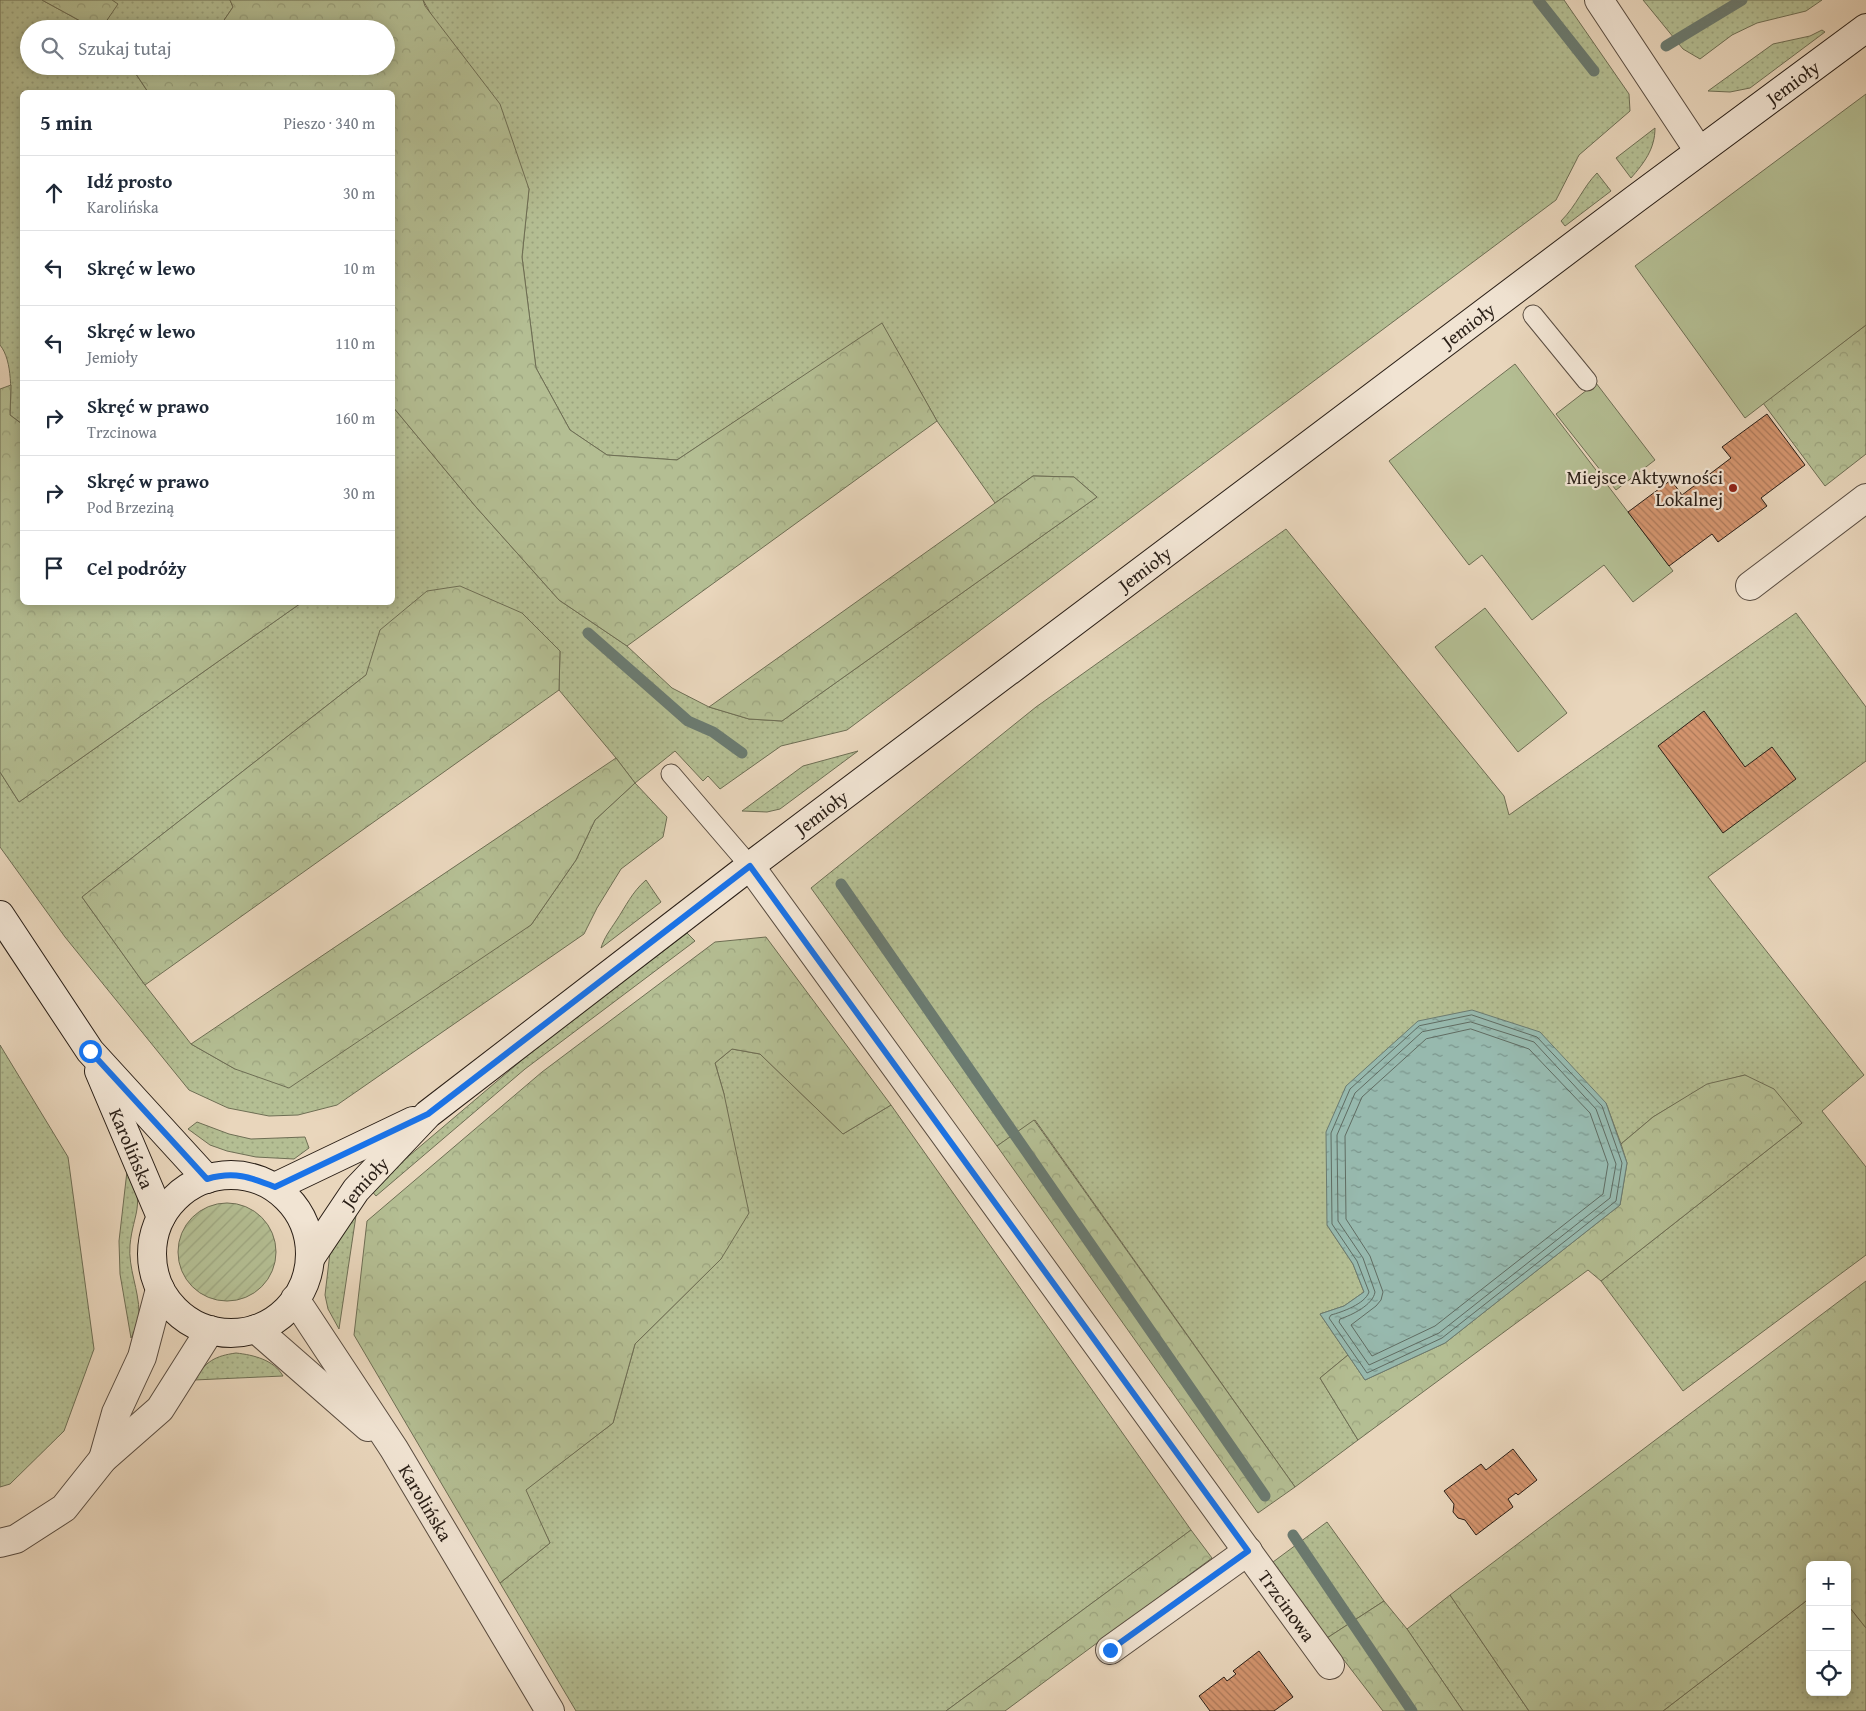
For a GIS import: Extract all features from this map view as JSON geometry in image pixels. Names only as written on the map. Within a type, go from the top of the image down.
[{"type":"street","points":[[1599,0],[1699,152]]},
{"type":"street","name":"Jemioły","points":[[311,1257],[356,1190],[428,1114],[750,866],[1866,28]]},
{"type":"street","points":[[1750,586],[1866,498]]},
{"type":"street","name":"Trzcinowa","points":[[750,866],[1330,1665]]},
{"type":"street","name":"Karolińska","points":[[0,915],[90,1051],[207,1179]]},
{"type":"street","name":"Karolińska","points":[[90,1051],[161,1217]]},
{"type":"street","name":"Jemioły","points":[[275,1187],[428,1114]]},
{"type":"street","points":[[222,1174],[249,1176],[275,1187],[295,1205],[307,1230],[311,1257],[305,1284],[296,1299],[290,1307],[269,1324],[256,1329],[210,1330],[191,1324],[174,1309],[160,1289],[152,1265],[153,1240],[161,1217],[176,1197],[207,1179],[222,1174]]},
{"type":"street","points":[[103,1459],[116,1412],[142,1357],[160,1289]]},
{"type":"street","name":"Karolińska","points":[[296,1299],[394,1449],[550,1711]]},
{"type":"street","points":[[256,1329],[394,1449]]},
{"type":"street","points":[[0,1544],[16,1539],[64,1508],[103,1459],[160,1409],[210,1330]]},
{"type":"street","points":[[1110,1650],[1248,1551]]},
{"type":"lane","points":[[1533,315],[1586,381]]},
{"type":"lane","points":[[671,774],[750,866]]},
{"type":"green space","points":[[0,0],[42,0],[79,20],[20,20],[20,75],[137,75],[147,90],[20,90],[20,422],[10,415],[11,388],[9,369],[0,345]]},
{"type":"green space","points":[[42,0],[112,0],[118,4],[107,20],[79,20]]},
{"type":"green space","points":[[112,0],[230,0],[233,7],[224,20],[107,20],[117,4]]},
{"type":"green space","points":[[230,0],[423,0],[425,6],[500,104],[529,189],[522,257],[536,368],[570,430],[607,455],[677,460],[882,323],[937,421],[627,646],[559,600],[476,507],[395,409],[395,90],[147,90],[137,75],[395,75],[395,20],[224,20],[233,7]]},
{"type":"green space","points":[[423,0],[1564,0],[1629,94],[1630,111],[1579,155],[1556,200],[847,730],[781,746],[720,789],[708,776],[703,781],[675,751],[635,783],[667,817],[663,837],[621,869],[597,908],[584,934],[337,1105],[298,1115],[269,1116],[228,1108],[189,1090],[65,937],[0,847],[0,772],[19,802],[298,605],[395,605],[395,409],[476,507],[559,600],[627,646],[672,688],[709,707],[749,719],[782,721],[1097,497],[1074,477],[1033,476],[995,503],[937,421],[882,324],[677,460],[607,455],[570,430],[536,368],[522,257],[529,189]],"holes":[[[560,651],[559,690],[635,783],[595,820],[576,860],[531,925],[235,1069],[191,1044],[145,985],[82,897],[366,675]]]},
{"type":"green space","points":[[1643,0],[1822,0],[1806,11],[1757,23],[1732,35],[1700,59],[1683,49]]},
{"type":"green space","points":[[1822,30],[1825,32],[1750,88],[1730,92],[1708,91],[1773,44],[1810,36]]},
{"type":"green space","points":[[1866,94],[1866,325],[1745,418],[1635,266]]},
{"type":"green space","points":[[1655,128],[1651,149],[1631,178],[1616,158]]},
{"type":"green space","points":[[1597,173],[1611,191],[1565,226],[1561,221]]},
{"type":"green space","points":[[1866,325],[1866,454],[1825,486],[1763,403]]},
{"type":"green space","points":[[1515,364],[1673,571],[1633,602],[1604,565],[1532,620],[1482,555],[1469,565],[1389,461]]},
{"type":"green space","points":[[1596,383],[1655,460],[1616,490],[1556,414]]},
{"type":"green space","points":[[11,385],[10,415],[20,422],[20,605],[298,605],[19,802],[0,772],[0,389]]},
{"type":"green space","points":[[1033,476],[1074,477],[1097,497],[782,721],[749,719],[709,707]]},
{"type":"green space","points":[[1286,529],[1504,796],[1509,815],[1796,613],[1866,707],[1866,761],[1708,877],[1864,1075],[1822,1111],[1866,1167],[1866,1255],[1683,1391],[1601,1281],[1802,1123],[1745,1075],[1707,1085],[1653,1117],[1621,1144],[1606,1103],[1327,1225],[1353,1264],[1364,1292],[1344,1306],[1320,1314],[1348,1355],[1320,1378],[1358,1440],[1295,1487],[1035,1120],[997,1146],[811,888],[1036,707]]},
{"type":"green space","points":[[460,586],[522,613],[560,651],[559,690],[145,985],[82,897],[366,675],[380,630],[427,591]]},
{"type":"green space","points":[[1485,608],[1567,713],[1518,752],[1435,647]]},
{"type":"green space","points":[[858,751],[780,809],[767,812],[742,811],[803,766]]},
{"type":"green space","points":[[616,758],[635,783],[595,820],[576,860],[531,925],[289,1088],[235,1069],[191,1044]]},
{"type":"green space","points":[[646,880],[661,902],[601,948],[607,934],[630,899]]},
{"type":"green space","points":[[687,933],[695,941],[525,1069],[376,1196],[370,1189],[542,1043]]},
{"type":"green space","points":[[766,937],[891,1105],[843,1134],[760,1054],[732,1049],[715,1063],[724,1094],[749,1213],[721,1259],[635,1344],[613,1423],[526,1490],[550,1543],[500,1583],[354,1335],[367,1221],[542,1072],[715,942]]},
{"type":"green space","points":[[0,1045],[68,1157],[94,1349],[64,1431],[10,1484],[0,1487]]},
{"type":"green space","points":[[732,1049],[760,1054],[843,1134],[891,1105],[1191,1530],[946,1711],[576,1711],[500,1583],[550,1543],[525,1490],[613,1423],[635,1344],[721,1259],[724,1094],[715,1063]]},
{"type":"green space","points":[[1745,1075],[1774,1089],[1802,1123],[1601,1281],[1588,1270],[1358,1440],[1320,1378],[1348,1355],[1365,1380],[1445,1343],[1620,1205],[1627,1163],[1621,1144],[1653,1117],[1707,1084]]},
{"type":"green space","points":[[1034,1120],[1295,1487],[1258,1513],[997,1146]]},
{"type":"green space","points":[[197,1122],[229,1134],[251,1139],[305,1137],[309,1148],[294,1159],[256,1157],[227,1151],[210,1145],[188,1129]]},
{"type":"green space","points":[[127,1171],[133,1182],[138,1200],[130,1254],[139,1313],[138,1323],[131,1338],[120,1274],[119,1241]]},
{"type":"green space","points":[[227,1203],[246,1207],[262,1217],[272,1233],[276,1252],[272,1271],[262,1287],[246,1297],[227,1301],[208,1297],[192,1287],[182,1271],[178,1252],[182,1233],[192,1217],[208,1207]]},
{"type":"green space","points":[[357,1209],[339,1329],[328,1309],[325,1295],[331,1244]]},
{"type":"green space","points":[[1866,1281],[1866,1628],[1851,1609],[1851,1561],[1806,1561],[1806,1601],[1663,1711],[1529,1711],[1450,1595]]},
{"type":"green space","points":[[236,1353],[263,1359],[279,1370],[283,1376],[194,1380],[212,1360]]},
{"type":"green space","points":[[1327,1522],[1384,1601],[1327,1638],[1273,1562]]},
{"type":"green space","points":[[1191,1530],[1212,1558],[1005,1711],[946,1711]]},
{"type":"green space","points":[[1450,1595],[1529,1711],[1463,1711],[1407,1629]]},
{"type":"green space","points":[[1384,1601],[1407,1629],[1463,1711],[1383,1711],[1327,1638]]},
{"type":"green space","points":[[1806,1601],[1806,1696],[1851,1696],[1851,1609],[1866,1628],[1866,1711],[1663,1711]]},
{"type":"water","points":[[1472,1010],[1540,1032],[1606,1103],[1627,1163],[1620,1205],[1445,1343],[1365,1380],[1320,1314],[1344,1306],[1364,1292],[1353,1264],[1327,1225],[1326,1132],[1346,1086],[1418,1021]]},
{"type":"building","name":"Miejsce Aktywności Lokalnej","points":[[1767,414],[1805,465],[1761,498],[1767,506],[1718,542],[1712,534],[1669,566],[1628,512],[1671,480],[1682,495],[1731,458],[1722,447]]},
{"type":"building","points":[[1704,711],[1745,767],[1772,747],[1796,779],[1723,833],[1658,746]]},
{"type":"building","points":[[1513,1449],[1537,1480],[1518,1495],[1516,1493],[1508,1499],[1513,1507],[1476,1535],[1465,1520],[1458,1518],[1453,1512],[1454,1504],[1444,1491],[1481,1464],[1486,1470]]},
{"type":"building","points":[[1259,1651],[1293,1697],[1274,1711],[1210,1711],[1199,1696],[1224,1677],[1227,1681],[1236,1674],[1233,1671]]},
{"type":"waterway","points":[[1538,0],[1594,71]]},
{"type":"waterway","points":[[1666,46],[1742,0]]},
{"type":"waterway","points":[[588,633],[688,721],[713,732],[742,753]]},
{"type":"waterway","points":[[841,884],[1265,1496]]},
{"type":"waterway","points":[[1293,1535],[1412,1711]]},
{"type":"place","name":"Miejsce Aktywności Lokalnej","points":[[1733,488]]},
{"type":"route","points":[[90,1051],[207,1179],[222,1174],[249,1176],[275,1187],[428,1114],[750,866],[1248,1551],[1110,1650]]}]
